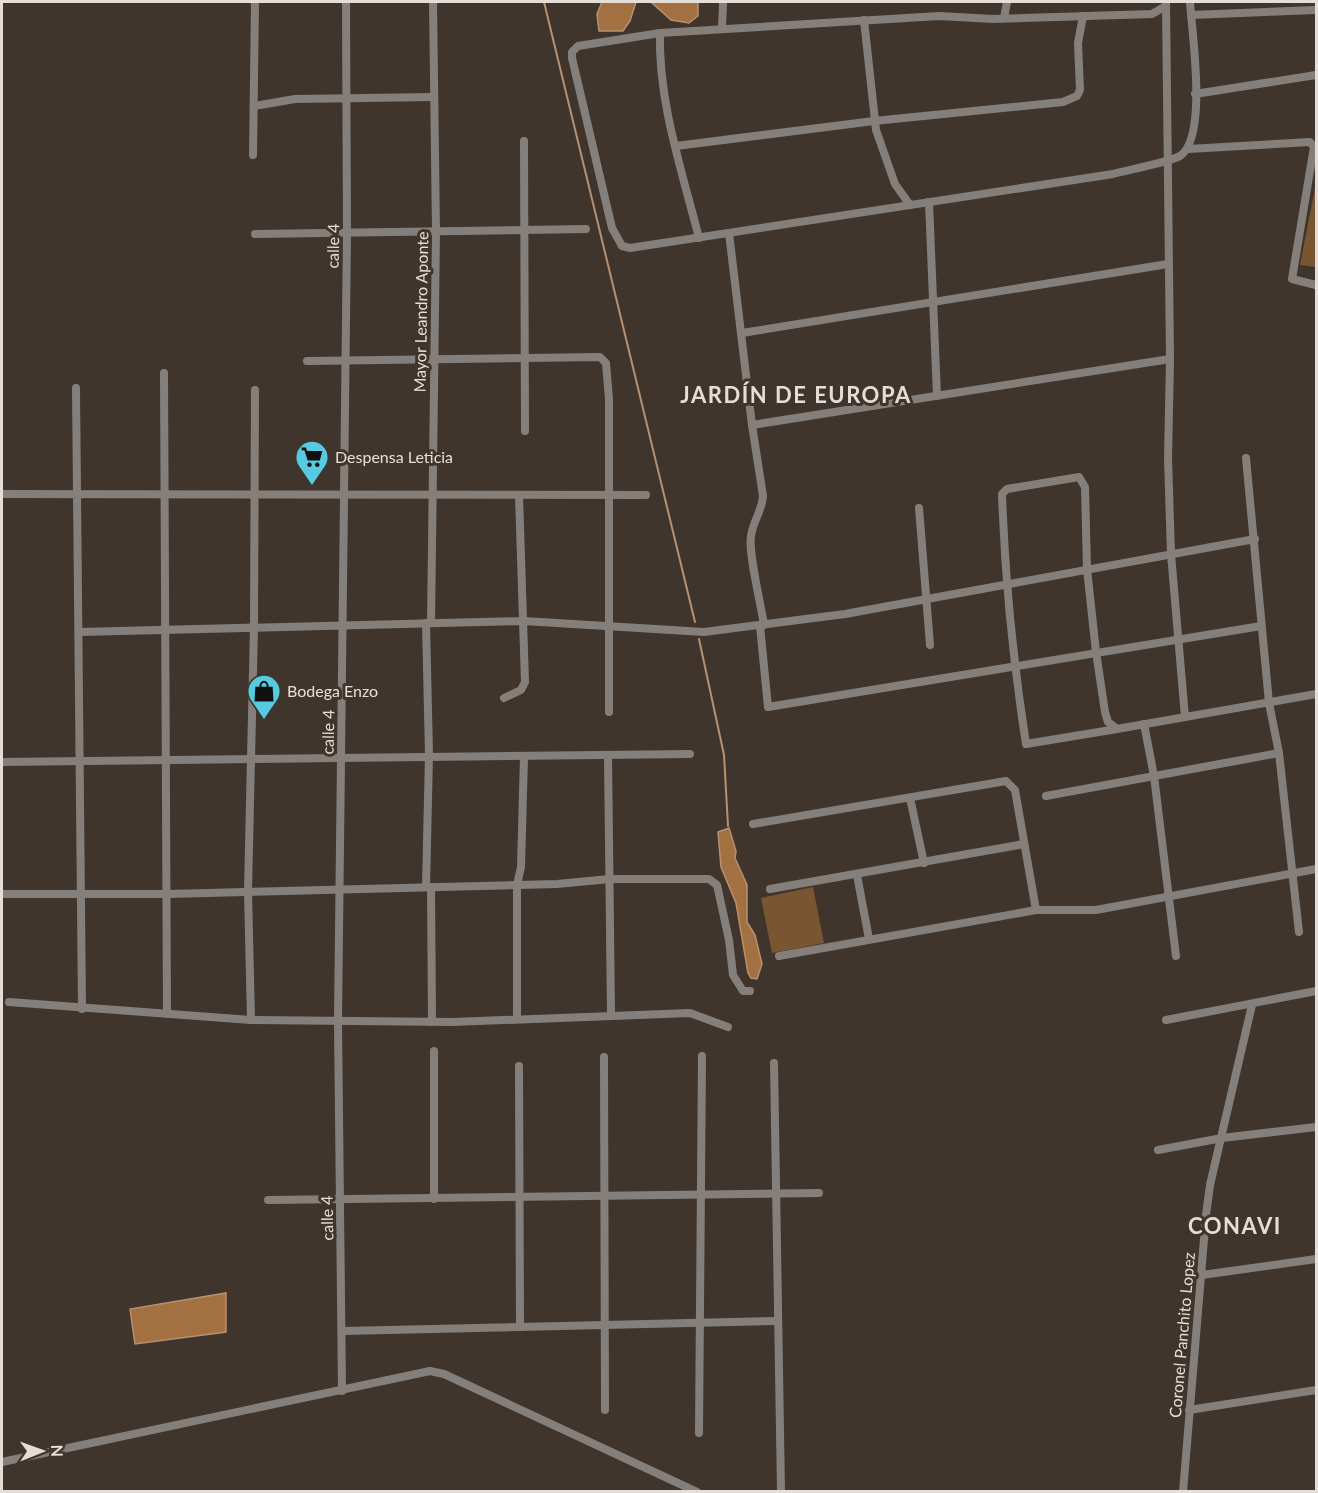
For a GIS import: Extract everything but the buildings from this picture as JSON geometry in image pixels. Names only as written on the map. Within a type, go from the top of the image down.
[{"type":"street","points":[[254,155],[255,2]]},
{"type":"street","name":"calle 4","points":[[342,1391],[338,1021],[347,233],[346,2]]},
{"type":"street","name":"Mayor Leandro Aponte","points":[[432,1022],[429,887],[429,623],[436,231],[433,2]]},
{"type":"street","points":[[722,29],[723,2]]},
{"type":"street","points":[[1004,18],[1007,2]]},
{"type":"street","points":[[1166,4],[1152,14],[1004,18],[939,16],[864,20],[660,33],[578,46],[572,52],[573,58],[609,216],[622,246],[630,248],[1113,174],[1178,158],[1188,149],[1194,131],[1195,94],[1190,2]]},
{"type":"street","points":[[1166,4],[1170,359],[1168,459],[1171,554],[1185,717]]},
{"type":"street","points":[[1191,15],[1317,10]]},
{"type":"street","points":[[676,146],[874,121],[1063,102],[1077,96],[1080,90],[1078,43],[1083,16]]},
{"type":"street","points":[[864,20],[873,85],[874,121],[895,184],[910,205]]},
{"type":"street","points":[[660,33],[659,62],[676,146],[699,238]]},
{"type":"street","points":[[1195,94],[1317,75]]},
{"type":"street","points":[[254,106],[295,99],[433,97]]},
{"type":"street","points":[[524,141],[525,431]]},
{"type":"street","points":[[1188,149],[1310,142],[1314,147],[1292,279],[1317,285]]},
{"type":"street","points":[[929,202],[937,396]]},
{"type":"street","points":[[255,234],[586,229]]},
{"type":"street","points":[[729,233],[752,425],[763,496],[762,507],[750,538],[762,625],[768,707],[1261,626]]},
{"type":"street","points":[[742,333],[1168,264]]},
{"type":"street","points":[[307,361],[600,357],[606,363],[609,399],[609,712]]},
{"type":"street","points":[[752,425],[1170,359]]},
{"type":"street","points":[[164,373],[167,494],[167,1014]]},
{"type":"street","points":[[76,388],[82,1009]]},
{"type":"street","points":[[251,1020],[248,891],[254,627],[255,390]]},
{"type":"street","points":[[1246,458],[1269,704],[1279,753],[1299,932]]},
{"type":"street","points":[[1117,729],[1108,722],[1105,712],[1096,652],[1087,569],[1085,487],[1079,477],[1007,489],[1002,494],[1006,586],[1014,668],[1026,744],[1269,704],[1317,694]]},
{"type":"street","points":[[2,494],[646,495]]},
{"type":"street","points":[[504,698],[521,690],[525,682],[519,495]]},
{"type":"street","points":[[919,508],[930,645]]},
{"type":"street","points":[[79,632],[524,621],[704,632],[925,600],[1255,539]]},
{"type":"street","points":[[1144,724],[1154,776],[1176,956]]},
{"type":"street","points":[[1046,796],[1279,753]]},
{"type":"street","points":[[2,762],[342,759],[429,755],[608,757],[690,754]]},
{"type":"street","points":[[517,1017],[517,885],[521,867],[524,757]]},
{"type":"street","points":[[608,757],[611,1014]]},
{"type":"street","points":[[753,824],[1006,781],[1015,790],[1036,910]]},
{"type":"street","points":[[910,798],[924,863]]},
{"type":"street","points":[[770,889],[1024,844]]},
{"type":"street","points":[[779,956],[1036,910],[1096,910],[1317,869]]},
{"type":"street","points":[[857,875],[869,939]]},
{"type":"street","points":[[2,894],[167,894],[517,885],[610,879],[709,879],[717,885],[729,940],[733,975],[743,991],[750,991]]},
{"type":"street","points":[[1166,1020],[1317,992]]},
{"type":"street","points":[[9,1002],[251,1020],[432,1022],[517,1017],[690,1013],[728,1027]]},
{"type":"street","name":"Coronel Panchito Lopez","points":[[1183,1491],[1209,1195],[1251,1005]]},
{"type":"street","points":[[434,1051],[434,1199]]},
{"type":"street","points":[[699,1433],[702,1056]]},
{"type":"street","points":[[604,1057],[605,1410]]},
{"type":"street","points":[[774,1063],[781,1491]]},
{"type":"street","points":[[519,1066],[520,1327]]},
{"type":"street","points":[[1158,1150],[1222,1138],[1317,1127]]},
{"type":"street","points":[[268,1200],[341,1201],[819,1193]]},
{"type":"street","points":[[1202,1275],[1317,1259]]},
{"type":"street","points":[[343,1331],[777,1321]]},
{"type":"street","points":[[2,1462],[430,1371],[444,1374],[697,1491]]},
{"type":"street","points":[[1189,1410],[1317,1390]]},
{"type":"shaded area","points":[[602,2],[636,2],[630,21],[623,31],[599,31],[597,14]]},
{"type":"shaded area","points":[[651,2],[698,2],[698,16],[689,23],[671,20]]},
{"type":"shaded area","points":[[1316,183],[1316,267],[1300,265]]},
{"type":"shaded area","points":[[729,828],[736,851],[735,858],[747,885],[747,922],[755,935],[762,964],[757,979],[751,978],[748,973],[736,903],[721,867],[718,832]]},
{"type":"shaded area","points":[[813,887],[824,943],[772,953],[761,898]]},
{"type":"shaded area","points":[[226,1293],[226,1332],[135,1344],[130,1309]]},
{"type":"waterway","points":[[544,2],[695,622]]},
{"type":"waterway","points":[[699,639],[724,755],[728,826]]},
{"type":"place","name":"Despensa Leticia","points":[[312,486]]},
{"type":"place","name":"Bodega Enzo","points":[[264,720]]},
{"type":"district","name":"JARDÍN DE EUROPA","points":[[796,395]]},
{"type":"district","name":"CONAVI","points":[[1235,1226]]}]
